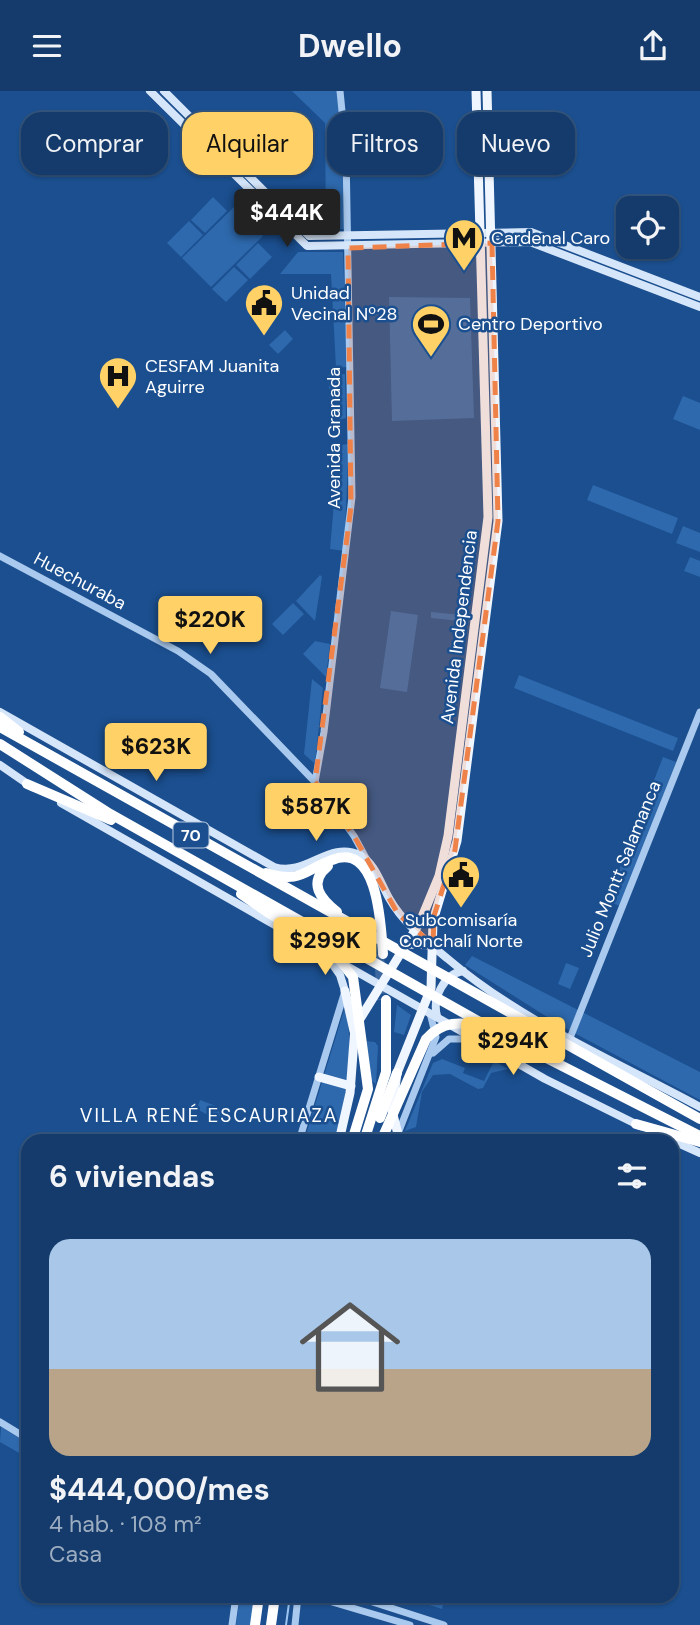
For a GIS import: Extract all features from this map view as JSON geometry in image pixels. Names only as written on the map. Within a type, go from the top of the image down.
[{"type":"highway","points":[[0,715],[36,746]]},
{"type":"highway","name":"70","points":[[0,727],[700,1119]]},
{"type":"highway","name":"70","points":[[0,744],[151,837],[499,1033],[700,1136]]},
{"type":"highway","points":[[27,784],[151,837]]},
{"type":"highway","points":[[242,864],[293,878],[305,875],[334,859],[356,861],[366,871],[376,891],[381,954],[375,912],[366,881],[351,865],[331,865],[318,877],[318,893],[354,927]]},
{"type":"highway","points":[[213,872],[267,912],[340,958],[355,984],[368,1089],[354,1134]]},
{"type":"highway","points":[[360,1134],[379,1079],[384,1000],[386,1072],[366,1134]]},
{"type":"highway","points":[[384,1134],[426,1039],[446,1024],[476,1025],[499,1033]]},
{"type":"highway","points":[[374,1134],[397,1073]]},
{"type":"highway","points":[[636,1124],[672,1134]]},
{"type":"highway","points":[[679,1136],[700,1142]]},
{"type":"highway","points":[[255,1625],[258,1603]]},
{"type":"highway","points":[[271,1625],[274,1603]]},
{"type":"main road","points":[[150,91],[300,241],[311,247],[422,245],[537,233],[700,297]]},
{"type":"main road","points":[[164,91],[305,234],[317,237],[421,235],[487,238],[541,245],[700,307]]},
{"type":"main road","name":"Avenida Independencia","points":[[396,1134],[392,1111],[397,1073],[430,1012],[433,916],[457,841],[498,521],[487,238],[476,91]]},
{"type":"main road","name":"Avenida Independencia","points":[[341,1134],[351,1086],[354,1031],[364,1008],[415,931],[435,887],[446,848],[487,528],[486,91]]},
{"type":"main road","points":[[421,235],[419,240],[422,245]]},
{"type":"main road","points":[[0,715],[274,867],[298,869],[327,854],[344,851],[367,860],[398,914],[415,931],[495,995],[700,1107]]},
{"type":"main road","points":[[0,765],[27,784],[565,1090],[658,1134]]},
{"type":"main road","points":[[408,944],[421,942],[433,946]]},
{"type":"main road","points":[[323,953],[337,970],[354,1031]]},
{"type":"main road","points":[[430,1012],[451,975],[463,971]]},
{"type":"main road","points":[[319,1077],[351,1086]]},
{"type":"main road","points":[[679,1143],[700,1153]]},
{"type":"street","name":"Avenida Granada","points":[[315,782],[323,744],[351,507],[348,237],[345,130],[340,91]]},
{"type":"street","name":"Huechuraba","points":[[0,555],[193,661],[219,682],[315,782],[354,836],[367,860]]},
{"type":"street","name":"Julio Montt Salamanca","points":[[570,1038],[700,712]]},
{"type":"street","points":[[344,851],[354,836]]},
{"type":"street","points":[[301,1134],[345,991],[353,980],[366,977]]},
{"type":"street","points":[[398,1134],[436,1037],[430,1012]]},
{"type":"street","points":[[428,1059],[439,1045],[449,1039],[475,1039]]},
{"type":"street","points":[[0,1422],[21,1435]]},
{"type":"street","points":[[232,1625],[235,1603]]},
{"type":"street","points":[[295,1625],[297,1603]]},
{"type":"street","points":[[338,1603],[410,1625]]},
{"type":"street","points":[[374,1603],[444,1625]]},
{"type":"highlighted area","points":[[492,243],[498,521],[455,850],[434,916],[433,945],[398,914],[354,836],[315,782],[351,507],[348,248]]},
{"type":"shaded area","points":[[292,91],[339,91],[341,112],[327,112],[327,175],[344,175],[345,229],[326,229],[325,123]]},
{"type":"shaded area","points":[[213,197],[227,211],[205,233],[191,220]]},
{"type":"shaded area","points":[[234,207],[263,236],[211,287],[182,258]]},
{"type":"shaded area","points":[[189,221],[203,235],[181,257],[167,243]]},
{"type":"shaded area","points":[[258,243],[272,257],[250,279],[236,265]]},
{"type":"shaded area","points":[[298,252],[343,252],[347,367],[336,368],[331,274],[280,274]]},
{"type":"shaded area","points":[[234,267],[248,280],[226,302],[212,289]]},
{"type":"shaded area","name":"Centro Deportivo","points":[[389,297],[470,298],[474,418],[392,421]]},
{"type":"shaded area","points":[[285,330],[293,339],[278,354],[269,345]]},
{"type":"shaded area","points":[[345,374],[346,418],[339,420],[331,415],[328,375]]},
{"type":"shaded area","points":[[683,396],[700,403],[700,430],[673,419]]},
{"type":"shaded area","points":[[349,444],[344,551],[330,549],[339,445]]},
{"type":"shaded area","points":[[593,485],[678,518],[672,534],[587,500]]},
{"type":"shaded area","points":[[683,526],[700,533],[700,552],[676,543]]},
{"type":"shaded area","points":[[690,557],[700,561],[700,577],[684,571]]},
{"type":"shaded area","points":[[320,575],[322,577],[315,621],[296,601]]},
{"type":"shaded area","points":[[293,603],[304,614],[283,635],[272,624]]},
{"type":"shaded area","points":[[391,611],[418,615],[407,692],[380,688]]},
{"type":"shaded area","points":[[431,612],[462,615],[461,621],[431,618]]},
{"type":"shaded area","points":[[315,641],[330,644],[326,677],[303,654]]},
{"type":"shaded area","points":[[519,675],[678,738],[673,751],[514,688]]},
{"type":"shaded area","points":[[312,679],[323,688],[315,764],[304,754]]},
{"type":"shaded area","points":[[663,757],[676,762],[620,906],[607,901]]},
{"type":"shaded area","points":[[472,956],[700,1072],[700,1100],[563,1027],[465,965]]},
{"type":"shaded area","points":[[566,963],[579,968],[570,989],[558,984]]},
{"type":"shaded area","points":[[397,1005],[411,1015],[404,1035],[394,1032]]},
{"type":"shaded area","points":[[345,1007],[349,1040],[348,1074],[337,1134],[306,1134]]},
{"type":"shaded area","points":[[366,1041],[375,1042],[378,1046],[376,1084],[371,1080]]},
{"type":"shaded area","points":[[442,1059],[465,1068],[463,1073],[484,1081],[494,1061],[508,1069],[491,1073],[483,1088],[478,1089],[450,1074],[433,1075],[422,1092],[416,1127],[405,1131],[433,1063]]},
{"type":"shaded area","points":[[200,1100],[229,1111],[225,1125],[197,1109]]},
{"type":"shaded area","points":[[1,1427],[21,1439],[21,1454],[0,1442]]},
{"type":"shaded area","points":[[239,1603],[254,1603],[251,1625],[236,1625]]},
{"type":"shaded area","points":[[424,1603],[443,1603],[442,1609]]},
{"type":"waterway","points":[[286,1625],[289,1603]]},
{"type":"tunnel","points":[[379,954],[382,1000]]},
{"type":"place","name":"Cardenal Caro","points":[[464,272]]},
{"type":"place","name":"Unidad Vecinal Nº28","points":[[264,337]]},
{"type":"place","name":"Centro Deportivo","points":[[431,358]]},
{"type":"place","name":"CESFAM Juanita Aguirre","points":[[118,410]]},
{"type":"place","name":"Subcomisaría Conchalí Norte","points":[[461,909]]},
{"type":"district","name":"VILLA RENÉ ESCAURIAZA","points":[[209,1115]]}]
